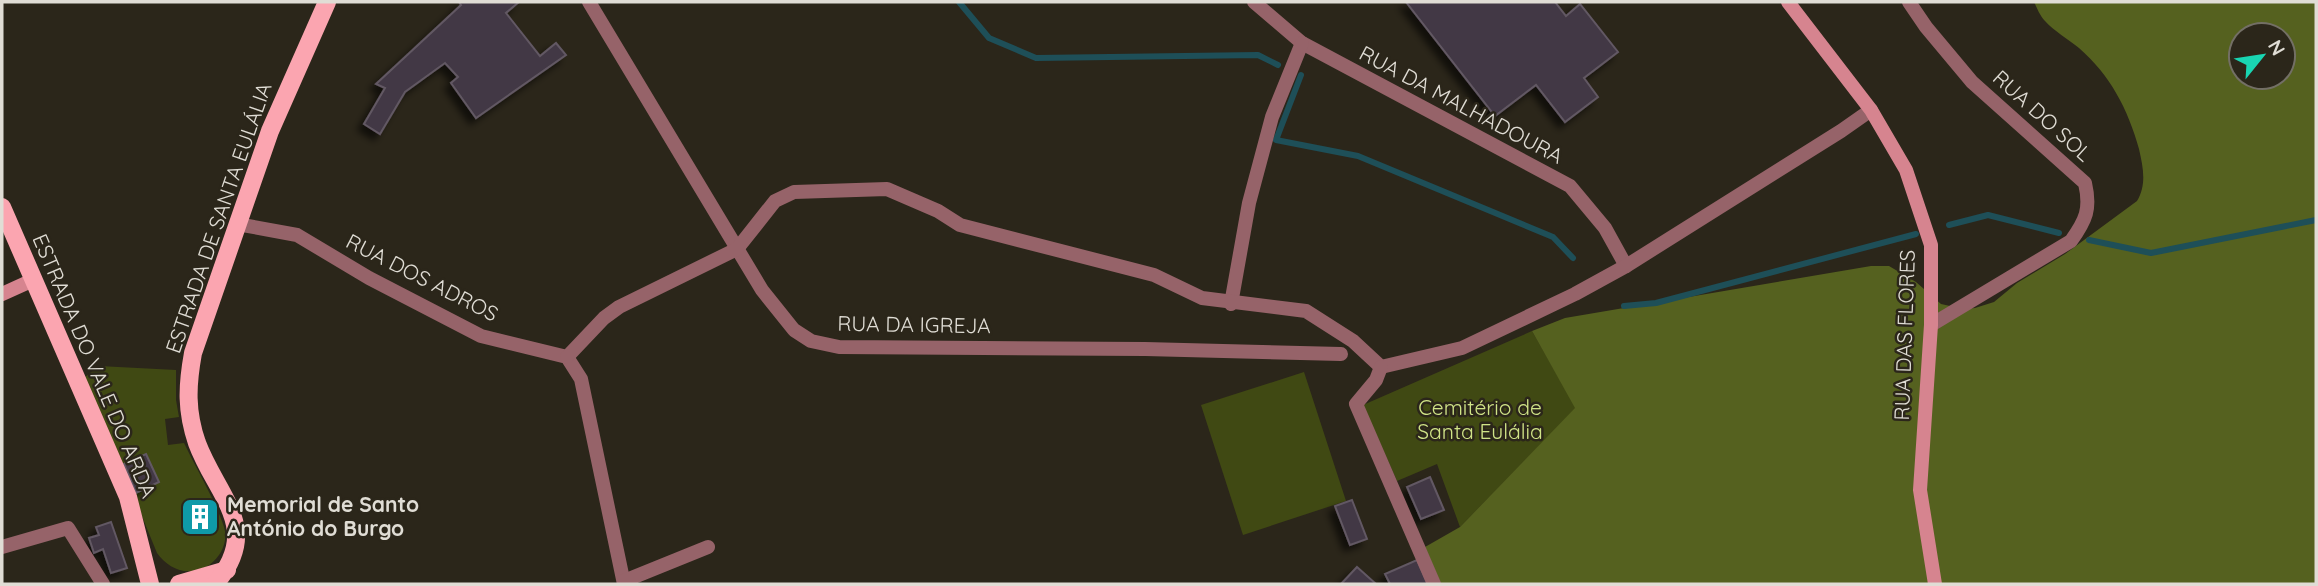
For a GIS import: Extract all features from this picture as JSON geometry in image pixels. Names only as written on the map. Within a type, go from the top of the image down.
[{"type":"main road","name":"ESTRADA DE SANTA EULÁLIA","points":[[215,584],[228,570],[236,549],[236,525],[223,492],[198,445],[189,416],[187,387],[193,354],[270,131],[327,2]]},
{"type":"main road","name":"ESTRADA DO VALE DO ARDA","points":[[2,207],[128,497],[150,584]]},
{"type":"main road","points":[[157,584],[179,584],[228,570]]},
{"type":"street","name":"RUA DA IGREJA","points":[[589,2],[762,290],[794,330],[811,341],[839,347],[1137,349],[1341,354]]},
{"type":"street","name":"RUA DA MALHADOURA","points":[[1254,2],[1302,43],[1570,186],[1605,228],[1626,266]]},
{"type":"street","name":"RUA DAS FLORES","points":[[1788,2],[1871,110],[1906,170],[1931,245],[1931,325],[1920,490],[1936,584]]},
{"type":"street","name":"RUA DO SOL","points":[[1909,2],[1926,27],[1972,82],[2085,183],[2090,202],[2083,224],[2071,241],[1931,325]]},
{"type":"street","points":[[1231,304],[1249,203],[1259,166],[1275,109],[1302,43]]},
{"type":"street","points":[[1381,367],[1462,348],[1575,294],[1626,266],[1871,110]]},
{"type":"street","points":[[708,547],[624,583],[582,379],[567,357],[604,318],[619,307],[737,248],[775,201],[794,192],[887,189],[938,211],[960,225],[1154,275],[1202,298],[1231,304],[1306,311],[1353,341],[1381,367]]},
{"type":"street","name":"RUA DOS ADROS","points":[[237,223],[297,235],[369,278],[481,336],[567,357]]},
{"type":"street","points":[[2,294],[33,280]]},
{"type":"street","points":[[1381,367],[1376,380],[1356,404],[1434,584]]},
{"type":"street","points":[[2,547],[68,528],[103,584]]},
{"type":"green space","points":[[2034,2],[2316,2],[2316,584],[1441,584],[1425,547],[1460,527],[1575,408],[1532,331],[1565,318],[1871,266],[1889,266],[1916,282],[1941,304],[1964,309],[1975,308],[1994,302],[2017,283],[2065,254],[2137,201],[2142,188],[2143,169],[2135,134],[2123,107],[2109,81],[2090,58],[2042,17]]},
{"type":"green space","name":"Cemitério de Santa Eulália","points":[[1532,331],[1576,408],[1460,527],[1437,464],[1397,481],[1363,405]]},
{"type":"green space","points":[[99,366],[176,370],[179,417],[165,419],[168,445],[184,443],[224,527],[225,542],[219,555],[208,566],[194,571],[183,571],[168,564],[157,553],[85,377]]},
{"type":"green space","points":[[1304,372],[1346,501],[1243,535],[1201,405]]},
{"type":"building","points":[[459,2],[519,2],[506,13],[540,56],[556,43],[566,55],[476,118],[451,83],[458,77],[445,63],[405,92],[380,134],[364,124],[385,88],[376,84],[461,5]]},
{"type":"building","points":[[1406,2],[1555,2],[1566,16],[1580,4],[1618,52],[1584,78],[1598,97],[1565,122],[1536,85],[1495,116]]},
{"type":"building","points":[[146,454],[159,482],[136,493],[124,464]]},
{"type":"building","points":[[1430,477],[1444,510],[1421,519],[1407,487]]},
{"type":"building","points":[[1352,500],[1367,539],[1350,545],[1335,506]]},
{"type":"building","points":[[111,522],[127,568],[111,573],[103,549],[94,553],[89,538],[99,535],[96,527]]},
{"type":"building","points":[[1417,560],[1428,584],[1390,584],[1385,574]]},
{"type":"building","points":[[1357,567],[1376,584],[1341,584]]},
{"type":"waterway","points":[[959,2],[989,38],[1036,58],[1258,55],[1278,65]]},
{"type":"waterway","points":[[1301,75],[1276,140],[1358,156],[1553,237],[1573,258]]},
{"type":"waterway","points":[[1949,225],[1988,215],[2059,233]]},
{"type":"waterway","points":[[2089,240],[2151,253],[2316,220]]},
{"type":"waterway","points":[[1624,306],[1656,303],[1916,234]]},
{"type":"place","name":"Memorial de Santo António do Burgo","points":[[200,517]]}]
